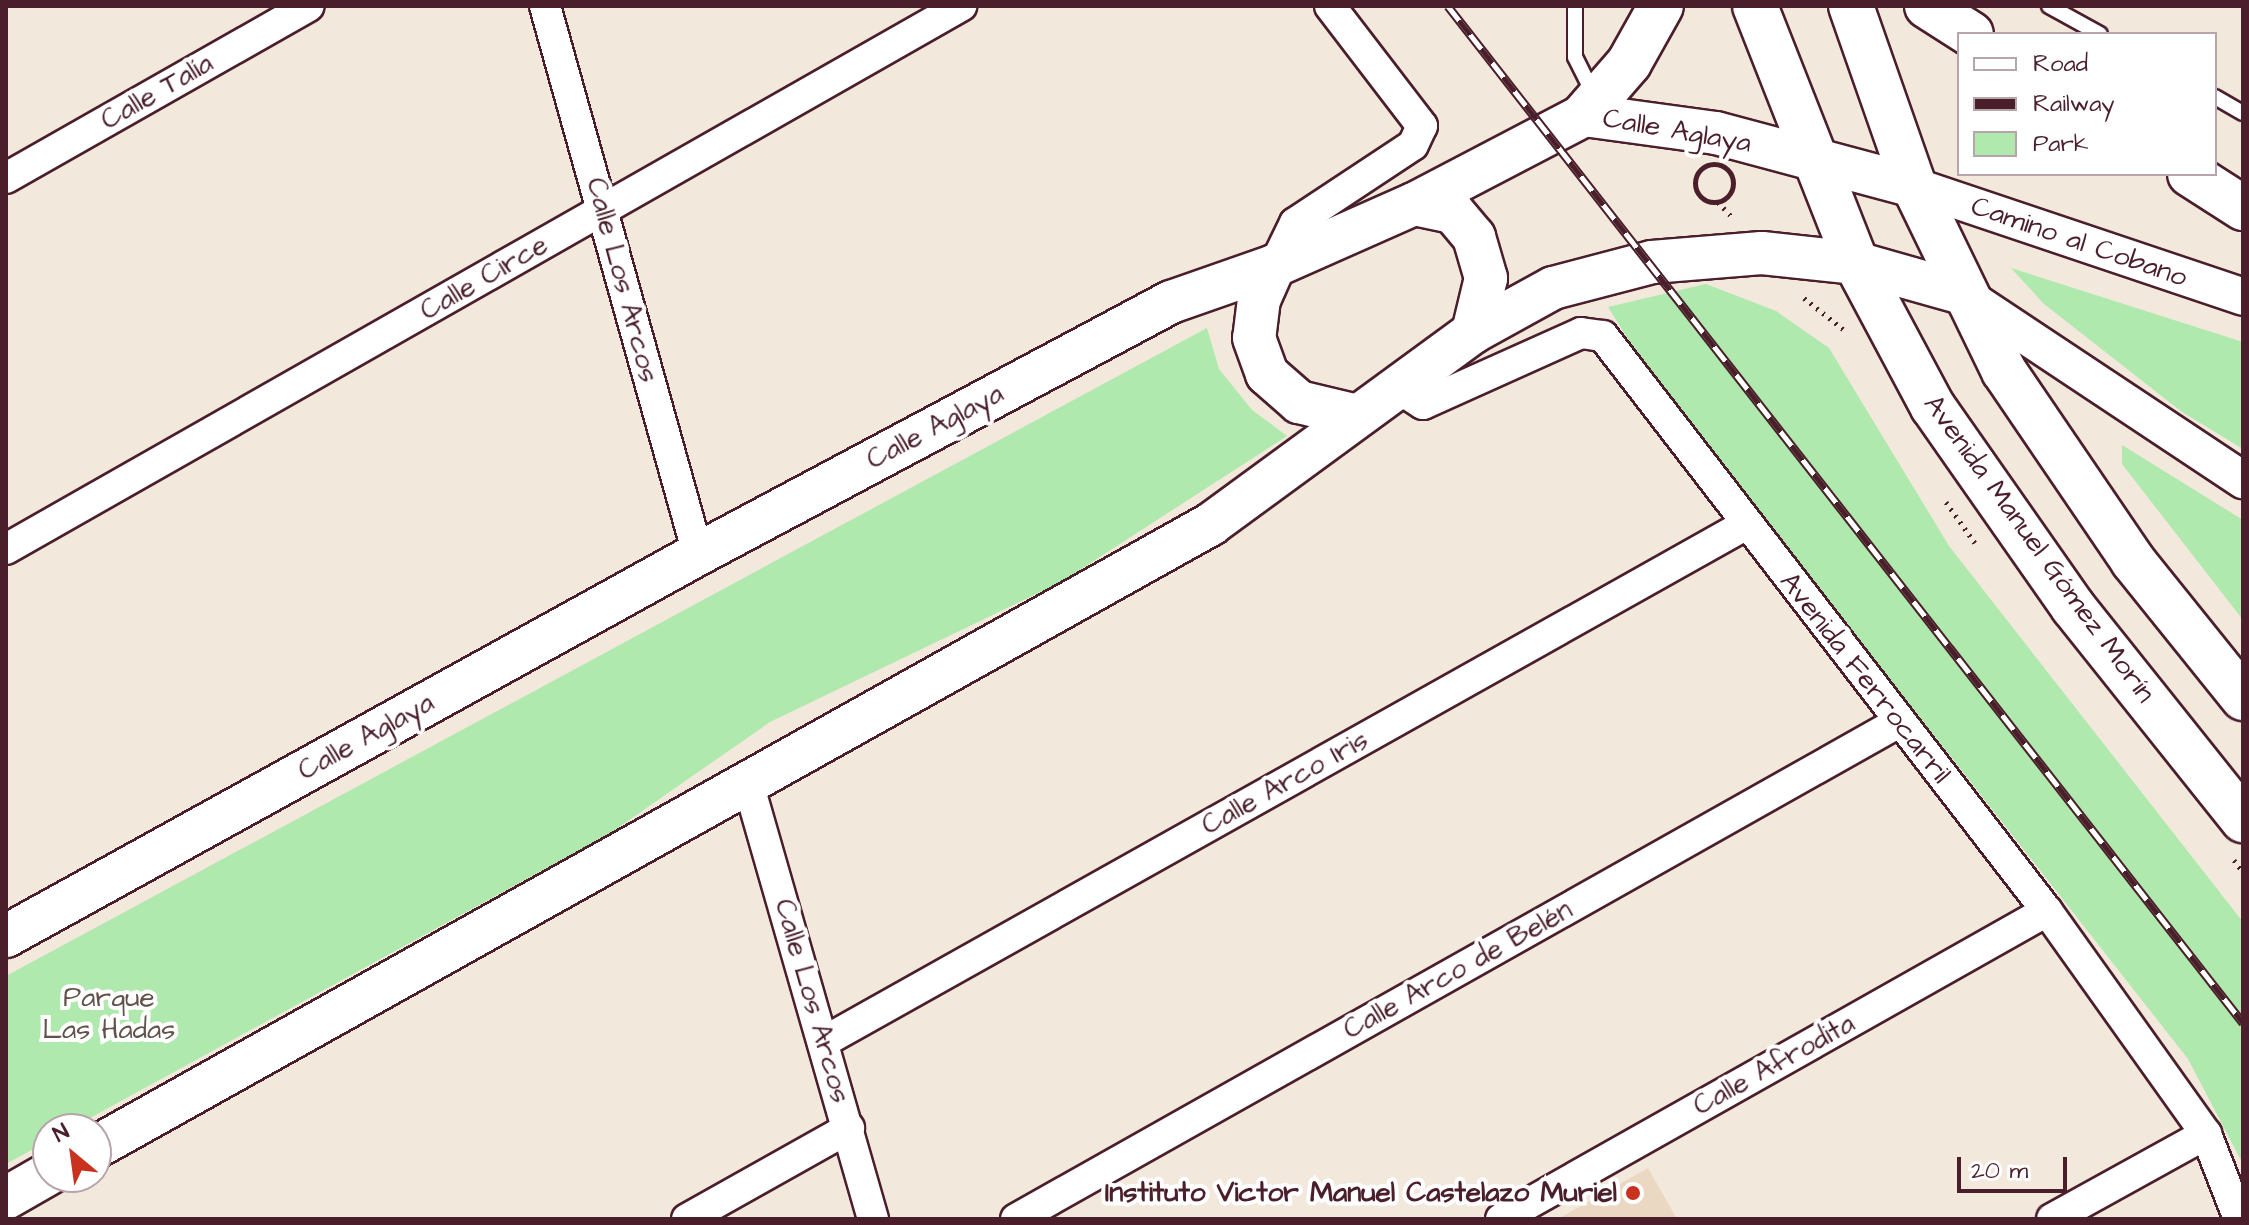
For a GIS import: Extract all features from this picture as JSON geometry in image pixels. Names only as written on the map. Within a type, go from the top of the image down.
[{"type":"main road","points":[[1591,108],[1629,63],[1661,6]]},
{"type":"main road","name":"Avenida Manuel Gómez Morín","points":[[1755,6],[1856,263],[1933,407],[2073,607],[2243,820]]},
{"type":"main road","points":[[1851,6],[1914,186],[1962,293],[2004,371],[2133,561],[2243,698]]},
{"type":"main road","points":[[1927,6],[1968,32]]},
{"type":"main road","name":"Calle Aglaya","points":[[6,936],[698,554],[1171,302],[1274,266],[1414,204],[1591,108],[1716,133],[1914,186]]},
{"type":"main road","points":[[2193,176],[2243,208]]},
{"type":"main road","points":[[1414,204],[1453,212],[1474,237],[1486,278],[1473,332]]},
{"type":"main road","points":[[112,1138],[1211,524],[1353,415],[1473,332],[1553,288],[1652,262],[1762,253],[1856,263],[1962,293]]},
{"type":"main road","points":[[1274,266],[1259,299],[1254,338],[1267,374],[1299,402],[1353,415]]},
{"type":"main road","points":[[6,1198],[32,1183]]},
{"type":"street","name":"Calle Talía","points":[[6,178],[309,6]]},
{"type":"street","name":"Calle Los Arcos","points":[[545,6],[698,554]]},
{"type":"street","name":"Calle Circe","points":[[6,549],[961,6]]},
{"type":"street","points":[[1274,266],[1295,223],[1413,145],[1422,126],[1330,6]]},
{"type":"street","name":"Camino al Cobano","points":[[1914,186],[2243,297]]},
{"type":"street","points":[[1962,293],[2243,480]]},
{"type":"street","name":"Avenida Ferrocarril","points":[[1395,386],[1423,404],[1581,333],[1603,336],[1745,525],[2047,911],[2206,1134],[2239,1219]]},
{"type":"street","name":"Calle Arco Iris","points":[[825,1041],[1745,525]]},
{"type":"street","name":"Calle Arco de Belén","points":[[1016,1219],[1899,722]]},
{"type":"street","name":"Calle Los Arcos","points":[[748,783],[825,1041],[873,1219]]},
{"type":"street","name":"Calle Afrodita","points":[[1501,1219],[2047,911]]},
{"type":"street","points":[[687,1219],[849,1128]]},
{"type":"street","points":[[2052,1219],[2206,1134]]},
{"type":"lane","points":[[1575,6],[1575,57],[1591,108]]},
{"type":"lane","points":[[2049,6],[2096,32]]},
{"type":"lane","points":[[2217,98],[2243,113]]},
{"type":"path","points":[[1714,163],[1730,172],[1734,184],[1724,199],[1711,202],[1694,184],[1697,172],[1714,163]]},
{"type":"shaded area","name":"Instituto Victor Manuel Castelazo Muriel","points":[[1648,1168],[1677,1219],[1558,1219]]},
{"type":"green space","points":[[2011,268],[2243,342],[2243,449],[2182,412],[2044,304]]},
{"type":"green space","points":[[1706,284],[1776,311],[1829,348],[1949,546],[2243,922],[2243,1164],[2188,1059],[1646,368],[1608,307]]},
{"type":"green space","name":"Parque Las Hadas","points":[[1207,328],[1219,369],[1252,410],[1287,436],[1061,582],[770,722],[612,832],[99,1113],[32,1113],[32,1150],[6,1164],[6,976]]},
{"type":"green space","points":[[2122,445],[2243,520],[2243,620],[2122,464]]},
{"type":"railway","points":[[1448,6],[2243,1023]]},
{"type":"place","name":"Instituto Victor Manuel Castelazo Muriel","points":[[1633,1193]]}]
